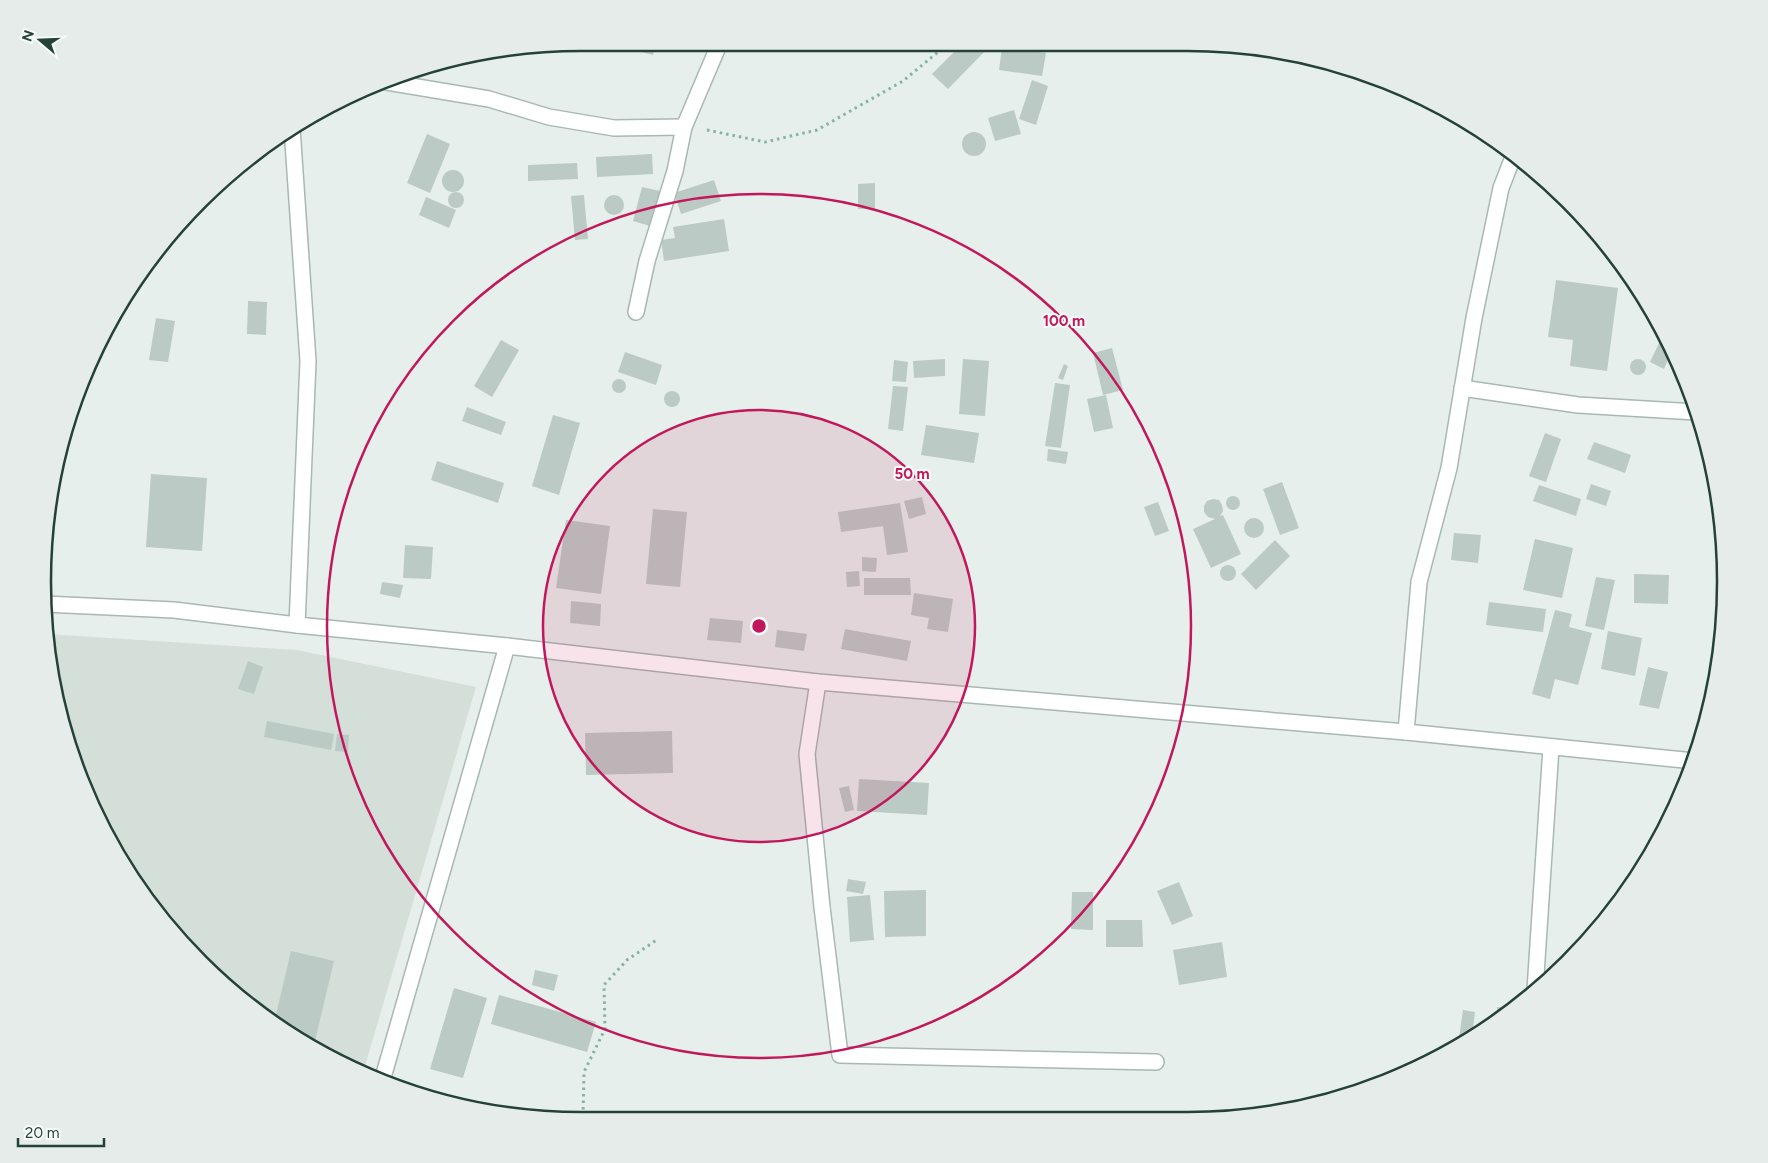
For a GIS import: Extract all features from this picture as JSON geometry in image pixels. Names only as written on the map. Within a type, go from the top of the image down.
[{"type":"street","points":[[636,312],[647,261],[675,171],[684,127],[716,51]]},
{"type":"street","points":[[399,84],[489,98],[549,117],[614,128],[684,127]]},
{"type":"street","points":[[293,137],[308,361],[297,625]]},
{"type":"street","points":[[1406,732],[1419,582],[1449,468],[1474,318],[1501,188],[1510,162]]},
{"type":"street","points":[[1462,388],[1578,405],[1689,412]]},
{"type":"street","points":[[52,604],[174,610],[818,682],[1406,732],[1686,760]]},
{"type":"street","points":[[384,1073],[506,646]]},
{"type":"street","points":[[818,682],[807,754],[822,907],[840,1055],[1156,1062]]},
{"type":"street","points":[[1536,980],[1551,747]]},
{"type":"path","points":[[684,127],[729,133],[765,142],[818,130],[902,81],[939,51]]},
{"type":"path","points":[[584,1112],[584,1072],[605,1029],[604,985],[627,960],[658,939]]},
{"type":"shaded area","points":[[54,634],[297,650],[476,687],[365,1065],[316,1041],[259,1002],[207,956],[161,904],[122,847],[106,816],[79,752],[61,685]]},
{"type":"building","points":[[637,51],[654,51],[653,55]]},
{"type":"building","points":[[955,51],[985,51],[948,89],[932,74]]},
{"type":"building","points":[[1001,51],[1046,53],[1042,76],[999,70]]},
{"type":"building","points":[[1032,80],[1048,86],[1036,125],[1019,119]]},
{"type":"building","points":[[1014,110],[1021,134],[995,141],[988,118]]},
{"type":"building","points":[[974,132],[979,133],[985,139],[985,149],[979,155],[974,156],[969,155],[963,149],[962,144],[963,139],[969,133]]},
{"type":"building","points":[[427,134],[450,144],[430,193],[407,183]]},
{"type":"building","points":[[652,154],[653,174],[597,177],[596,157]]},
{"type":"building","points":[[577,163],[578,179],[528,181],[528,165]]},
{"type":"building","points":[[453,170],[461,173],[464,181],[461,189],[453,192],[445,189],[442,181],[445,173]]},
{"type":"building","points":[[714,180],[721,201],[681,214],[674,193]]},
{"type":"building","points":[[875,183],[875,209],[858,209],[858,184]]},
{"type":"building","points":[[642,187],[660,191],[650,226],[633,221]]},
{"type":"building","points":[[456,192],[464,200],[456,208],[448,200]]},
{"type":"building","points":[[584,195],[588,239],[575,240],[571,196]]},
{"type":"building","points":[[614,195],[621,198],[624,205],[621,212],[614,215],[607,212],[604,205],[607,198]]},
{"type":"building","points":[[426,197],[456,210],[449,228],[419,215]]},
{"type":"building","points":[[724,219],[729,251],[664,261],[661,240],[675,238],[673,227]]},
{"type":"building","points":[[1556,280],[1618,288],[1607,371],[1570,366],[1573,340],[1548,337]]},
{"type":"building","points":[[248,301],[267,302],[266,335],[247,334]]},
{"type":"building","points":[[156,318],[175,321],[168,362],[149,360]]},
{"type":"building","points":[[501,340],[519,350],[492,397],[474,386]]},
{"type":"building","points":[[1659,342],[1668,360],[1664,369],[1650,362]]},
{"type":"building","points":[[1112,348],[1123,390],[1103,395],[1093,353]]},
{"type":"building","points":[[625,352],[662,365],[656,385],[618,372]]},
{"type":"building","points":[[945,359],[945,376],[914,378],[913,361]]},
{"type":"building","points":[[963,359],[989,361],[985,416],[959,414]]},
{"type":"building","points":[[1635,359],[1641,359],[1646,364],[1644,373],[1635,375],[1630,370],[1630,364]]},
{"type":"building","points":[[894,360],[908,362],[906,382],[892,381]]},
{"type":"building","points":[[1064,364],[1068,366],[1063,380],[1058,378]]},
{"type":"building","points":[[616,379],[622,379],[626,386],[622,393],[616,393],[612,389],[612,383]]},
{"type":"building","points":[[1055,383],[1070,385],[1061,448],[1045,446]]},
{"type":"building","points":[[893,386],[908,387],[903,431],[888,429]]},
{"type":"building","points":[[669,391],[675,391],[680,396],[678,405],[669,407],[664,402],[664,396]]},
{"type":"building","points":[[1106,395],[1113,428],[1094,432],[1087,399]]},
{"type":"building","points":[[467,407],[506,422],[501,435],[462,421]]},
{"type":"building","points":[[553,415],[580,423],[559,495],[532,486]]},
{"type":"building","points":[[926,425],[979,433],[974,463],[921,455]]},
{"type":"building","points":[[1545,433],[1561,439],[1546,482],[1529,476]]},
{"type":"building","points":[[1594,442],[1631,455],[1625,473],[1587,459]]},
{"type":"building","points":[[1048,449],[1068,452],[1066,464],[1047,461]]},
{"type":"building","points":[[437,461],[504,483],[498,503],[431,480]]},
{"type":"building","points":[[151,474],[207,478],[202,551],[146,547]]},
{"type":"building","points":[[1282,482],[1299,528],[1280,535],[1263,489]]},
{"type":"building","points":[[1591,484],[1611,491],[1606,506],[1586,499]]},
{"type":"building","points":[[1539,485],[1581,499],[1576,516],[1533,501]]},
{"type":"building","points":[[1230,496],[1236,496],[1240,503],[1236,510],[1230,510],[1226,506],[1226,500]]},
{"type":"building","points":[[922,497],[926,514],[909,519],[904,501]]},
{"type":"building","points":[[1219,500],[1222,505],[1223,511],[1220,516],[1223,515],[1241,554],[1211,568],[1193,529],[1215,519],[1208,517],[1204,512],[1204,506],[1207,501]]},
{"type":"building","points":[[1158,502],[1169,531],[1155,536],[1144,507]]},
{"type":"building","points":[[900,503],[908,552],[887,555],[883,526],[841,532],[838,512]]},
{"type":"building","points":[[653,509],[687,512],[680,587],[646,584]]},
{"type":"building","points":[[1254,518],[1261,521],[1264,528],[1261,535],[1254,538],[1247,535],[1244,528],[1247,521]]},
{"type":"building","points":[[566,520],[610,526],[601,594],[556,588]]},
{"type":"building","points":[[1454,533],[1481,535],[1478,563],[1451,560]]},
{"type":"building","points":[[1535,539],[1573,548],[1562,598],[1523,590]]},
{"type":"building","points":[[1275,540],[1290,556],[1256,590],[1241,574]]},
{"type":"building","points":[[405,545],[433,547],[431,579],[403,578]]},
{"type":"building","points":[[862,557],[877,558],[876,572],[862,571]]},
{"type":"building","points":[[1228,565],[1236,573],[1228,581],[1220,573]]},
{"type":"building","points":[[859,571],[860,586],[847,587],[846,572]]},
{"type":"building","points":[[1634,574],[1669,575],[1668,604],[1634,603]]},
{"type":"building","points":[[1596,577],[1615,580],[1604,630],[1585,626]]},
{"type":"building","points":[[864,578],[910,578],[911,595],[864,595]]},
{"type":"building","points":[[382,582],[403,585],[400,598],[380,594]]},
{"type":"building","points":[[914,593],[953,599],[948,632],[927,629],[929,618],[911,615]]},
{"type":"building","points":[[571,601],[601,604],[600,626],[570,623]]},
{"type":"building","points":[[1489,602],[1546,609],[1543,632],[1486,625]]},
{"type":"building","points":[[1555,610],[1572,614],[1569,627],[1592,633],[1578,685],[1555,679],[1550,699],[1532,694]]},
{"type":"building","points":[[710,618],[743,621],[741,643],[707,640]]},
{"type":"building","points":[[845,629],[911,641],[907,661],[841,649]]},
{"type":"building","points":[[777,630],[807,634],[804,651],[775,647]]},
{"type":"building","points":[[1608,631],[1642,638],[1635,676],[1601,669]]},
{"type":"building","points":[[248,661],[263,667],[254,694],[238,689]]},
{"type":"building","points":[[1648,667],[1668,672],[1659,709],[1639,705]]},
{"type":"building","points":[[267,721],[334,734],[331,750],[264,737]]},
{"type":"building","points":[[672,731],[673,773],[586,775],[585,733]]},
{"type":"building","points":[[337,734],[349,735],[348,752],[335,751]]},
{"type":"building","points":[[859,779],[929,783],[927,815],[857,811]]},
{"type":"building","points":[[849,786],[854,810],[845,812],[839,788]]},
{"type":"building","points":[[848,879],[866,882],[863,894],[846,891]]},
{"type":"building","points":[[1179,882],[1193,916],[1172,925],[1157,891]]},
{"type":"building","points":[[926,890],[926,936],[885,937],[884,891]]},
{"type":"building","points":[[1072,892],[1093,892],[1093,930],[1071,929]]},
{"type":"building","points":[[870,895],[874,940],[850,942],[847,897]]},
{"type":"building","points":[[1106,920],[1142,920],[1143,947],[1106,947]]},
{"type":"building","points":[[1222,942],[1227,977],[1179,985],[1173,950]]},
{"type":"building","points":[[291,951],[334,961],[315,1040],[276,1014]]},
{"type":"building","points":[[535,970],[558,975],[554,991],[532,985]]},
{"type":"building","points":[[454,988],[487,998],[463,1078],[430,1069]]},
{"type":"building","points":[[499,995],[596,1022],[587,1052],[491,1024]]},
{"type":"building","points":[[1463,1010],[1475,1012],[1473,1027],[1459,1036]]}]
